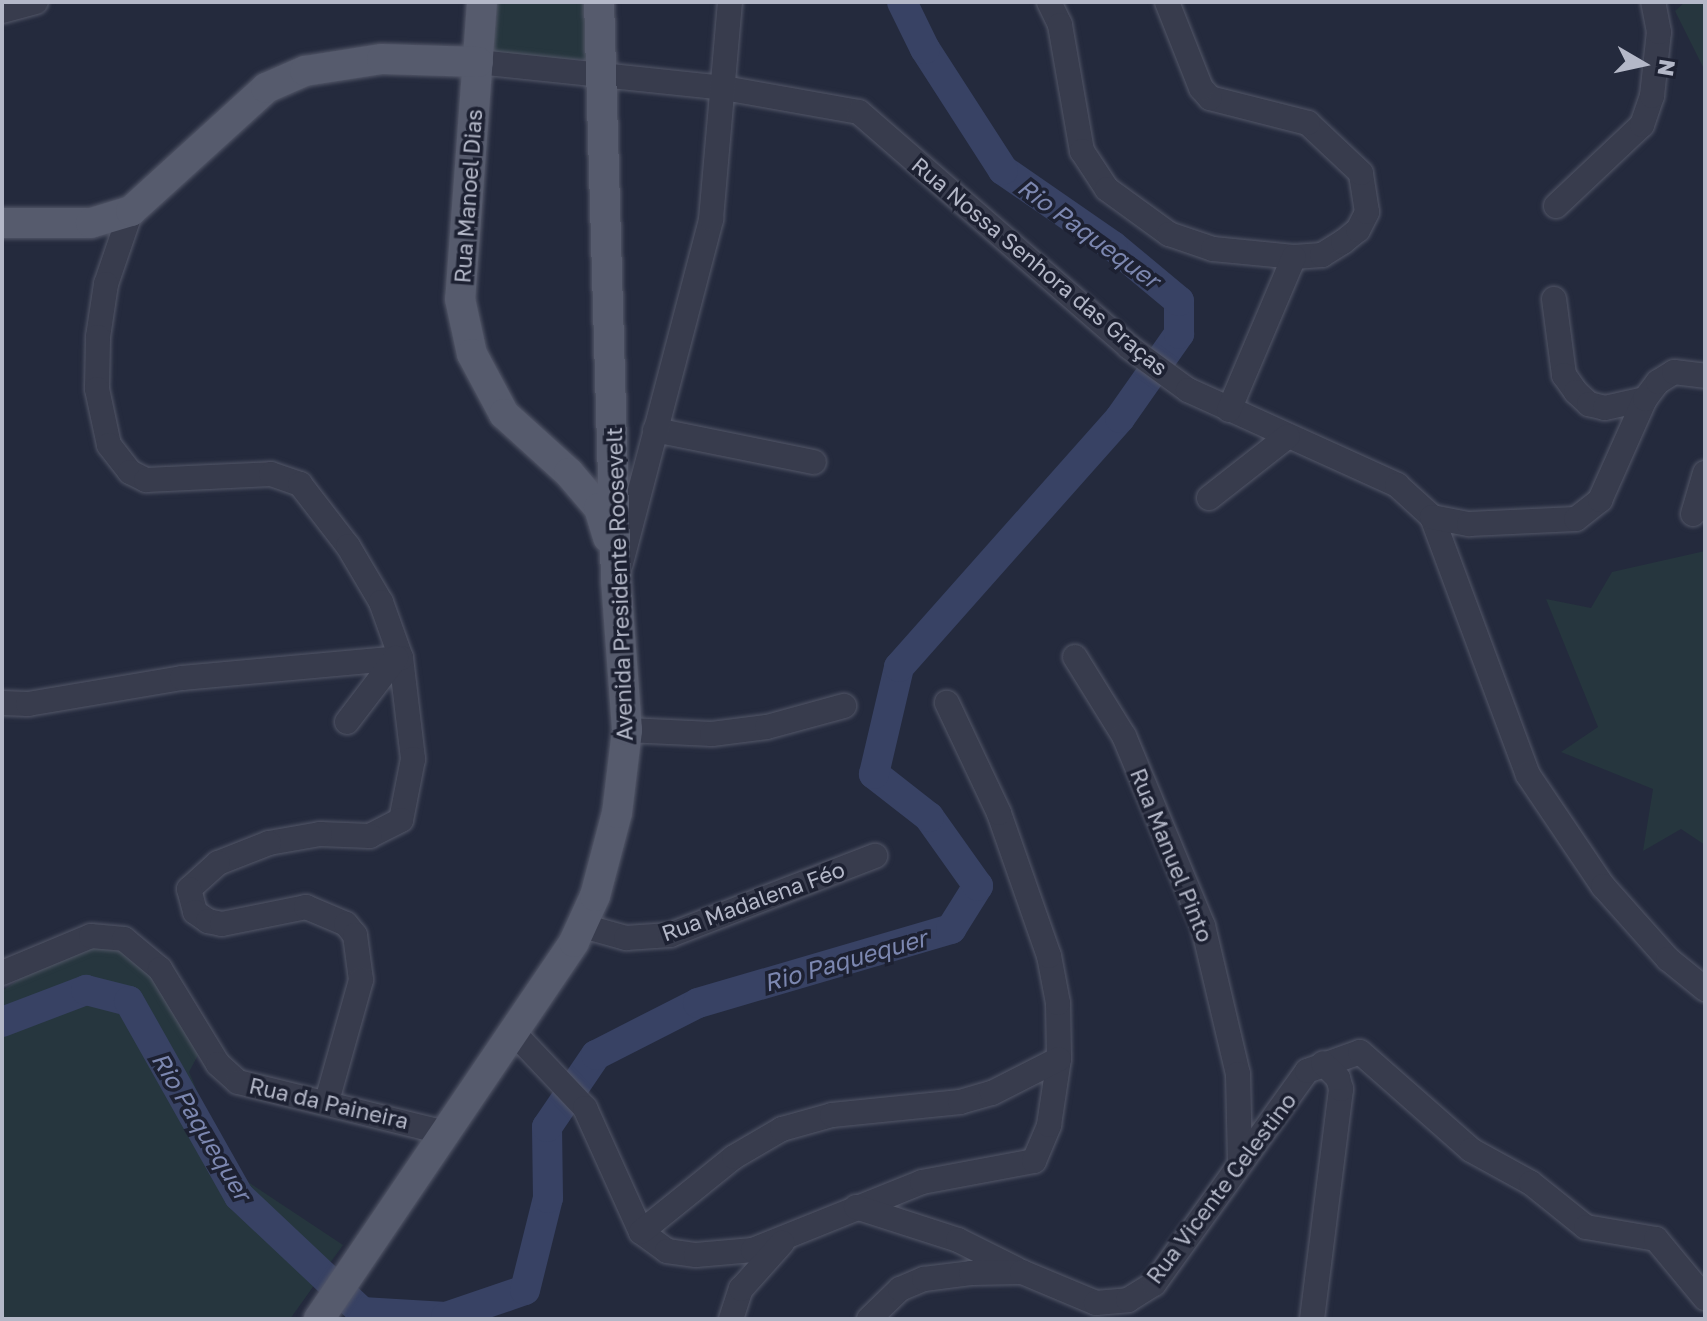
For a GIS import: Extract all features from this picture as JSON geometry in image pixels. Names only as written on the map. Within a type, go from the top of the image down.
[{"type":"main road","name":"Rua Manoel Dias","points":[[482,2],[460,299],[472,354],[504,414],[569,473],[599,508],[616,580]]},
{"type":"main road","name":"Avenida Presidente Roosevelt","points":[[321,1316],[515,1034],[583,926],[617,813],[627,730],[616,580],[599,2]]},
{"type":"main road","points":[[2,223],[91,223],[131,211],[266,88],[305,71],[382,59],[478,62]]},
{"type":"main road","points":[[569,473],[586,483],[602,485],[613,454]]},
{"type":"street","points":[[2,11],[36,2]]},
{"type":"street","points":[[616,580],[703,256],[724,88],[730,2]]},
{"type":"street","points":[[1049,2],[1060,25],[1082,151],[1107,189],[1169,234],[1192,242],[1294,257],[1322,255],[1358,230],[1368,199],[1361,173],[1308,123],[1210,98],[1201,88],[1167,2]]},
{"type":"street","points":[[1556,206],[1642,125],[1652,96],[1659,32],[1653,2]]},
{"type":"street","name":"Rua Nossa Senhora das Graças","points":[[478,62],[724,88],[859,112],[1129,347],[1188,390],[1397,485],[1432,517],[1528,775],[1611,896],[1668,959],[1705,989]]},
{"type":"street","points":[[131,211],[106,284],[98,337],[97,389],[109,445],[130,472],[146,480],[271,474],[300,484],[348,546],[381,602],[398,658],[413,759],[401,820],[370,836],[320,834],[269,843],[218,863],[189,889],[195,912],[208,921],[222,924],[306,907],[346,924],[355,935],[361,980],[327,1101]]},
{"type":"street","points":[[1229,410],[1294,257]]},
{"type":"street","points":[[1554,299],[1564,375],[1576,392],[1589,404],[1605,408],[1645,399]]},
{"type":"street","points":[[1432,517],[1469,524],[1576,519],[1600,500],[1645,399],[1674,372],[1705,376]]},
{"type":"street","points":[[655,430],[814,462]]},
{"type":"street","points":[[1209,498],[1288,436]]},
{"type":"street","points":[[1693,514],[1705,473]]},
{"type":"street","name":"Rua Manuel Pinto","points":[[1075,657],[1124,736],[1203,926],[1238,1074],[1240,1163]]},
{"type":"street","points":[[2,703],[28,704],[182,678],[398,658]]},
{"type":"street","points":[[347,722],[398,658]]},
{"type":"street","points":[[515,1034],[577,1098],[641,1232],[656,1247],[696,1255],[753,1250],[785,1240],[856,1207],[922,1182],[1034,1161],[1043,1148],[1059,1059],[1058,1003],[1049,956],[999,813],[947,703]]},
{"type":"street","points":[[627,730],[712,734],[767,727],[844,706]]},
{"type":"street","name":"Rua Madalena Féo","points":[[583,926],[626,938],[670,935],[875,856]]},
{"type":"street","name":"Rua da Paineira","points":[[2,973],[91,936],[124,939],[160,969],[218,1064],[238,1082],[327,1101],[446,1133]]},
{"type":"street","points":[[1311,1316],[1341,1089],[1338,1078],[1323,1063],[1360,1052],[1369,1055],[1416,1105],[1471,1150],[1531,1183],[1586,1227],[1656,1239],[1684,1280],[1705,1298]]},
{"type":"street","points":[[641,1232],[726,1163],[782,1129],[832,1115],[960,1102],[992,1093],[1059,1059]]},
{"type":"street","name":"Rua Vicente Celestino","points":[[856,1207],[958,1240],[1022,1272],[1096,1303],[1128,1300],[1154,1284],[1307,1071],[1323,1063]]},
{"type":"street","points":[[731,1319],[741,1289],[785,1240]]},
{"type":"street","name":"Rua Vicente Celestino","points":[[869,1319],[900,1289],[924,1279],[1022,1272]]},
{"type":"shaded area","points":[[491,2],[587,2],[591,60],[484,57]]},
{"type":"shaded area","points":[[1685,2],[1705,2],[1705,71],[1675,11]]},
{"type":"shaded area","points":[[1705,551],[1705,845],[1681,829],[1643,851],[1653,789],[1561,752],[1598,727],[1546,599],[1591,608],[1612,572]]},
{"type":"shaded area","points":[[96,927],[136,944],[198,1055],[189,1072],[226,1159],[248,1182],[343,1245],[290,1319],[2,1319],[2,991]]},
{"type":"waterway","name":"Rio Paquequer","points":[[2,1022],[86,990],[129,1001],[239,1196],[362,1312],[446,1317],[525,1290],[548,1198],[547,1127],[596,1055],[698,1003],[951,929],[978,886],[929,817],[874,774],[899,667],[1120,418],[1179,334],[1179,301],[1113,246],[1003,170],[925,49],[902,2]]}]
